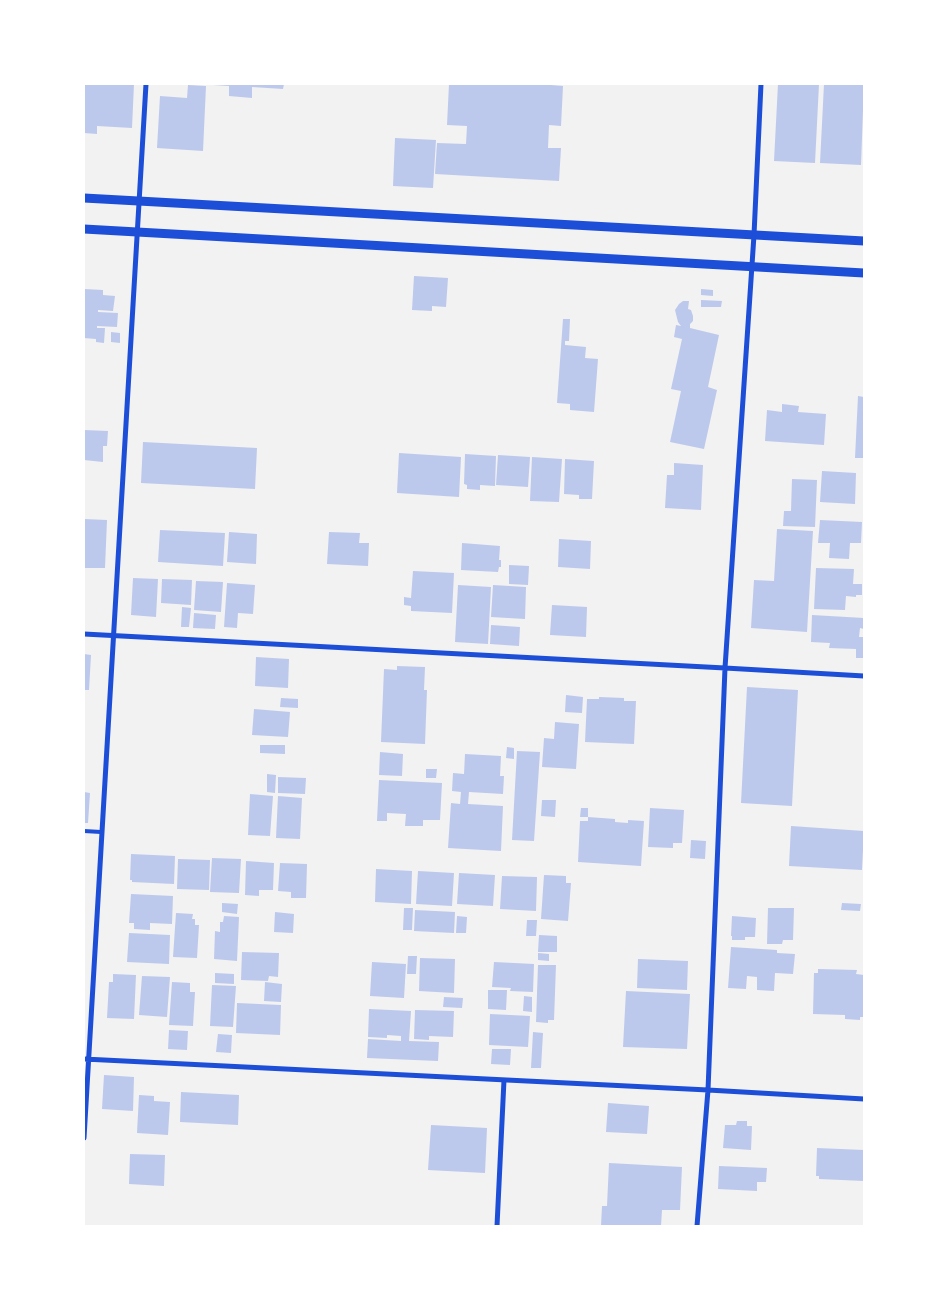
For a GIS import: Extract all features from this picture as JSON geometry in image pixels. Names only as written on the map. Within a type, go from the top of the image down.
[{"type":"street","points":[[84,1138],[86,1059],[146,84]]},
{"type":"street","points":[[698,1226],[708,1090],[725,668],[754,235],[761,84]]},
{"type":"street","points":[[84,198],[864,242]]},
{"type":"street","points":[[84,229],[864,273]]},
{"type":"street","points":[[84,634],[864,676]]},
{"type":"street","points":[[86,1059],[864,1099]]},
{"type":"street","points":[[497,1226],[504,1080]]},
{"type":"lane","points":[[84,832],[101,832]]},
{"type":"building","points":[[85,84],[134,84],[132,128],[97,126],[97,134],[84,133]]},
{"type":"building","points":[[213,84],[284,84],[283,89],[252,87],[252,98],[229,96],[229,86]]},
{"type":"building","points":[[449,84],[551,84],[563,86],[561,126],[549,125],[548,148],[561,148],[559,181],[435,174],[437,143],[466,144],[467,126],[447,125]]},
{"type":"building","points":[[778,84],[819,84],[815,163],[774,161]]},
{"type":"building","points":[[824,84],[864,84],[861,165],[820,163]]},
{"type":"building","points":[[188,85],[206,86],[203,151],[157,148],[160,96],[187,98]]},
{"type":"building","points":[[395,138],[436,140],[433,188],[393,186]]},
{"type":"building","points":[[414,276],[448,278],[446,307],[432,306],[432,311],[412,310]]},
{"type":"building","points":[[84,289],[103,290],[103,295],[115,296],[113,311],[98,310],[98,312],[118,313],[117,327],[97,326],[97,328],[105,328],[104,343],[96,342],[96,339],[84,338]]},
{"type":"building","points":[[701,289],[713,290],[713,296],[701,295]]},
{"type":"building","points":[[701,300],[722,301],[721,307],[701,307]]},
{"type":"building","points":[[683,301],[689,301],[688,309],[691,310],[693,316],[690,328],[719,335],[708,387],[717,390],[704,449],[670,442],[681,391],[671,389],[682,339],[674,337],[676,325],[681,326],[675,310]]},
{"type":"building","points":[[563,319],[570,319],[569,341],[565,341],[565,345],[586,347],[585,358],[598,359],[594,412],[570,410],[570,404],[557,403]]},
{"type":"building","points":[[111,332],[120,333],[120,343],[111,342]]},
{"type":"building","points":[[858,396],[864,397],[864,458],[855,458]]},
{"type":"building","points":[[782,404],[799,406],[798,412],[826,414],[824,445],[765,441],[767,410],[782,412]]},
{"type":"building","points":[[84,430],[108,431],[107,446],[103,446],[103,462],[84,460]]},
{"type":"building","points":[[143,442],[257,448],[255,489],[141,483]]},
{"type":"building","points":[[399,453],[461,457],[459,497],[397,493]]},
{"type":"building","points":[[465,454],[496,456],[495,486],[480,485],[480,490],[467,489],[467,485],[464,484]]},
{"type":"building","points":[[498,455],[530,457],[528,487],[496,485]]},
{"type":"building","points":[[532,457],[562,459],[559,502],[530,501]]},
{"type":"building","points":[[565,459],[594,461],[592,499],[579,499],[579,495],[564,494]]},
{"type":"building","points":[[674,463],[703,465],[701,510],[665,508],[667,475],[674,475]]},
{"type":"building","points":[[822,471],[856,473],[855,504],[820,502]]},
{"type":"building","points":[[792,479],[817,480],[815,527],[783,526],[784,511],[791,511]]},
{"type":"building","points":[[84,519],[107,520],[105,568],[84,568]]},
{"type":"building","points":[[820,520],[862,522],[861,543],[850,543],[849,559],[829,558],[830,543],[818,543]]},
{"type":"building","points":[[777,529],[813,531],[807,632],[751,628],[754,580],[774,581]]},
{"type":"building","points":[[160,530],[225,533],[223,566],[158,562]]},
{"type":"building","points":[[229,532],[257,534],[256,564],[227,562]]},
{"type":"building","points":[[329,532],[360,533],[359,543],[369,543],[368,566],[327,564]]},
{"type":"building","points":[[559,539],[591,541],[590,569],[558,567]]},
{"type":"building","points":[[462,543],[500,546],[499,560],[501,560],[501,567],[499,567],[498,572],[461,570]]},
{"type":"building","points":[[509,565],[529,566],[528,585],[509,584]]},
{"type":"building","points":[[816,568],[854,569],[853,584],[862,584],[862,595],[856,595],[856,597],[846,596],[845,610],[814,609]]},
{"type":"building","points":[[413,571],[454,573],[452,613],[411,611],[411,606],[404,605],[404,597],[411,598]]},
{"type":"building","points":[[133,578],[158,579],[156,617],[131,615]]},
{"type":"building","points":[[162,579],[192,580],[191,605],[161,603]]},
{"type":"building","points":[[196,581],[223,582],[221,612],[194,610]]},
{"type":"building","points":[[227,583],[255,585],[253,614],[238,613],[237,628],[224,627]]},
{"type":"building","points":[[458,585],[491,587],[488,644],[455,642]]},
{"type":"building","points":[[493,585],[526,587],[525,619],[491,617]]},
{"type":"building","points":[[552,605],[587,607],[586,637],[550,635]]},
{"type":"building","points":[[182,607],[191,608],[189,627],[181,627]]},
{"type":"building","points":[[194,613],[216,615],[215,629],[193,628]]},
{"type":"building","points":[[812,615],[864,618],[864,629],[860,628],[859,637],[863,637],[863,658],[856,658],[856,649],[829,648],[830,643],[811,642]]},
{"type":"building","points":[[491,625],[520,627],[519,646],[490,644]]},
{"type":"building","points":[[84,654],[91,655],[89,690],[84,690]]},
{"type":"building","points":[[256,657],[289,659],[288,688],[255,686]]},
{"type":"building","points":[[397,666],[425,667],[424,690],[427,690],[425,744],[381,742],[384,669],[397,670]]},
{"type":"building","points":[[747,687],[798,690],[792,806],[741,803]]},
{"type":"building","points":[[566,695],[583,697],[582,713],[565,712]]},
{"type":"building","points":[[599,697],[624,698],[624,701],[636,701],[634,744],[585,742],[587,699],[599,699]]},
{"type":"building","points":[[281,698],[298,699],[298,708],[280,707]]},
{"type":"building","points":[[254,709],[290,712],[288,737],[252,735]]},
{"type":"building","points":[[555,722],[579,724],[576,769],[542,767],[544,738],[554,739]]},
{"type":"building","points":[[260,745],[285,745],[285,754],[260,753]]},
{"type":"building","points":[[507,747],[514,748],[514,759],[506,758]]},
{"type":"building","points":[[517,751],[540,752],[534,841],[512,840]]},
{"type":"building","points":[[380,752],[403,754],[402,776],[379,775]]},
{"type":"building","points":[[465,754],[501,756],[500,776],[504,776],[503,794],[469,792],[468,804],[503,806],[501,851],[448,848],[451,803],[460,804],[461,792],[452,791],[453,773],[464,774]]},
{"type":"building","points":[[426,769],[437,769],[436,778],[426,778]]},
{"type":"building","points":[[267,774],[276,775],[275,793],[267,792]]},
{"type":"building","points":[[278,777],[306,778],[305,794],[278,793]]},
{"type":"building","points":[[379,780],[442,783],[440,820],[423,820],[423,826],[405,826],[406,814],[387,813],[387,821],[377,821]]},
{"type":"building","points":[[84,792],[90,793],[88,823],[84,823]]},
{"type":"building","points":[[250,794],[273,796],[270,836],[248,835]]},
{"type":"building","points":[[278,796],[302,798],[300,839],[276,838]]},
{"type":"building","points":[[542,800],[556,800],[555,817],[541,816]]},
{"type":"building","points":[[581,808],[588,808],[588,817],[580,817]]},
{"type":"building","points":[[650,808],[684,810],[682,843],[673,843],[673,848],[648,847]]},
{"type":"building","points":[[588,817],[615,819],[615,822],[628,823],[628,820],[644,821],[641,866],[578,862],[580,821],[588,821]]},
{"type":"building","points":[[791,826],[864,831],[862,870],[789,866]]},
{"type":"building","points":[[691,840],[706,841],[705,859],[690,858]]},
{"type":"building","points":[[131,854],[175,856],[174,884],[132,882],[130,880]]},
{"type":"building","points":[[212,858],[241,859],[239,893],[210,892]]},
{"type":"building","points":[[178,859],[210,860],[209,890],[177,889]]},
{"type":"building","points":[[246,861],[274,863],[273,890],[259,890],[259,896],[245,895]]},
{"type":"building","points":[[280,863],[307,864],[306,898],[291,898],[291,892],[278,891]]},
{"type":"building","points":[[376,869],[412,871],[411,904],[375,902]]},
{"type":"building","points":[[418,871],[454,873],[452,906],[416,904]]},
{"type":"building","points":[[459,873],[495,875],[493,906],[457,904]]},
{"type":"building","points":[[544,875],[566,876],[566,883],[571,883],[568,921],[541,919]]},
{"type":"building","points":[[502,876],[537,877],[536,911],[500,909]]},
{"type":"building","points":[[131,894],[173,896],[172,924],[150,923],[150,930],[134,929],[134,923],[129,923]]},
{"type":"building","points":[[222,903],[238,904],[237,914],[222,912]]},
{"type":"building","points":[[842,903],[861,904],[860,911],[841,910]]},
{"type":"building","points":[[404,908],[413,908],[412,930],[403,930]]},
{"type":"building","points":[[768,908],[794,908],[793,940],[783,940],[782,944],[767,944]]},
{"type":"building","points":[[415,910],[455,912],[454,933],[414,931]]},
{"type":"building","points":[[275,912],[294,914],[293,933],[274,932]]},
{"type":"building","points":[[176,913],[193,914],[192,919],[195,919],[195,925],[199,925],[197,958],[173,957]]},
{"type":"building","points":[[224,916],[239,917],[237,961],[214,959],[215,931],[220,932],[220,922],[223,922]]},
{"type":"building","points":[[457,916],[467,917],[466,933],[456,933]]},
{"type":"building","points":[[732,916],[756,918],[755,937],[745,937],[745,940],[732,940]]},
{"type":"building","points":[[527,920],[537,920],[536,936],[526,936]]},
{"type":"building","points":[[129,933],[170,935],[169,964],[127,962]]},
{"type":"building","points":[[539,935],[557,936],[557,952],[538,952]]},
{"type":"building","points":[[731,947],[777,950],[777,953],[795,954],[793,974],[775,973],[774,991],[757,990],[757,977],[747,976],[746,989],[728,988]]},
{"type":"building","points":[[242,952],[279,953],[278,977],[269,976],[268,981],[241,980]]},
{"type":"building","points":[[538,953],[549,954],[549,961],[538,960]]},
{"type":"building","points":[[408,956],[417,956],[416,974],[407,974]]},
{"type":"building","points":[[420,958],[455,959],[454,993],[419,991]]},
{"type":"building","points":[[638,959],[688,961],[687,990],[637,988]]},
{"type":"building","points":[[372,962],[406,964],[404,998],[370,996]]},
{"type":"building","points":[[494,962],[534,964],[533,992],[510,991],[511,988],[492,987]]},
{"type":"building","points":[[538,965],[556,965],[554,1020],[548,1020],[548,1023],[536,1022]]},
{"type":"building","points":[[818,969],[857,970],[856,974],[864,975],[864,1017],[860,1017],[860,1020],[845,1019],[845,1015],[813,1014],[814,973],[818,973]]},
{"type":"building","points":[[215,973],[234,974],[234,984],[215,983]]},
{"type":"building","points":[[113,974],[136,975],[134,1019],[107,1018],[109,982],[113,982]]},
{"type":"building","points":[[142,976],[170,977],[167,1017],[139,1015]]},
{"type":"building","points":[[172,982],[190,983],[190,992],[195,992],[193,1026],[169,1025]]},
{"type":"building","points":[[265,982],[282,984],[281,1002],[264,1001]]},
{"type":"building","points":[[212,985],[236,986],[233,1027],[210,1026]]},
{"type":"building","points":[[488,990],[507,990],[506,1010],[488,1009]]},
{"type":"building","points":[[626,991],[690,994],[687,1049],[623,1047]]},
{"type":"building","points":[[524,996],[532,997],[532,1012],[523,1011]]},
{"type":"building","points":[[444,997],[463,998],[462,1008],[443,1007]]},
{"type":"building","points":[[237,1003],[281,1005],[280,1035],[236,1033]]},
{"type":"building","points":[[369,1009],[411,1011],[409,1041],[439,1042],[438,1061],[367,1058],[368,1039],[401,1041],[401,1036],[387,1035],[387,1038],[368,1037]]},
{"type":"building","points":[[415,1010],[454,1011],[453,1037],[429,1036],[429,1040],[414,1039]]},
{"type":"building","points":[[490,1014],[530,1016],[528,1047],[489,1045]]},
{"type":"building","points":[[169,1030],[188,1031],[187,1050],[168,1049]]},
{"type":"building","points":[[533,1032],[543,1033],[541,1068],[531,1068]]},
{"type":"building","points":[[218,1034],[232,1035],[231,1053],[216,1052]]},
{"type":"building","points":[[492,1049],[511,1049],[510,1065],[491,1064]]},
{"type":"building","points":[[104,1075],[134,1077],[133,1111],[102,1109]]},
{"type":"building","points":[[181,1092],[239,1095],[238,1125],[180,1122]]},
{"type":"building","points":[[139,1095],[154,1096],[154,1101],[170,1102],[168,1135],[137,1133]]},
{"type":"building","points":[[608,1103],[649,1106],[647,1134],[606,1132]]},
{"type":"building","points":[[737,1121],[747,1121],[747,1126],[752,1126],[751,1150],[723,1148],[725,1125],[736,1125]]},
{"type":"building","points":[[431,1125],[487,1128],[485,1173],[428,1170]]},
{"type":"building","points":[[817,1148],[864,1150],[864,1181],[819,1179],[819,1176],[816,1176]]},
{"type":"building","points":[[130,1154],[165,1155],[164,1186],[129,1184]]},
{"type":"building","points":[[609,1163],[682,1167],[680,1210],[662,1210],[661,1226],[601,1226],[602,1206],[607,1206]]},
{"type":"building","points":[[719,1166],[767,1168],[766,1182],[757,1182],[757,1191],[718,1189]]}]
